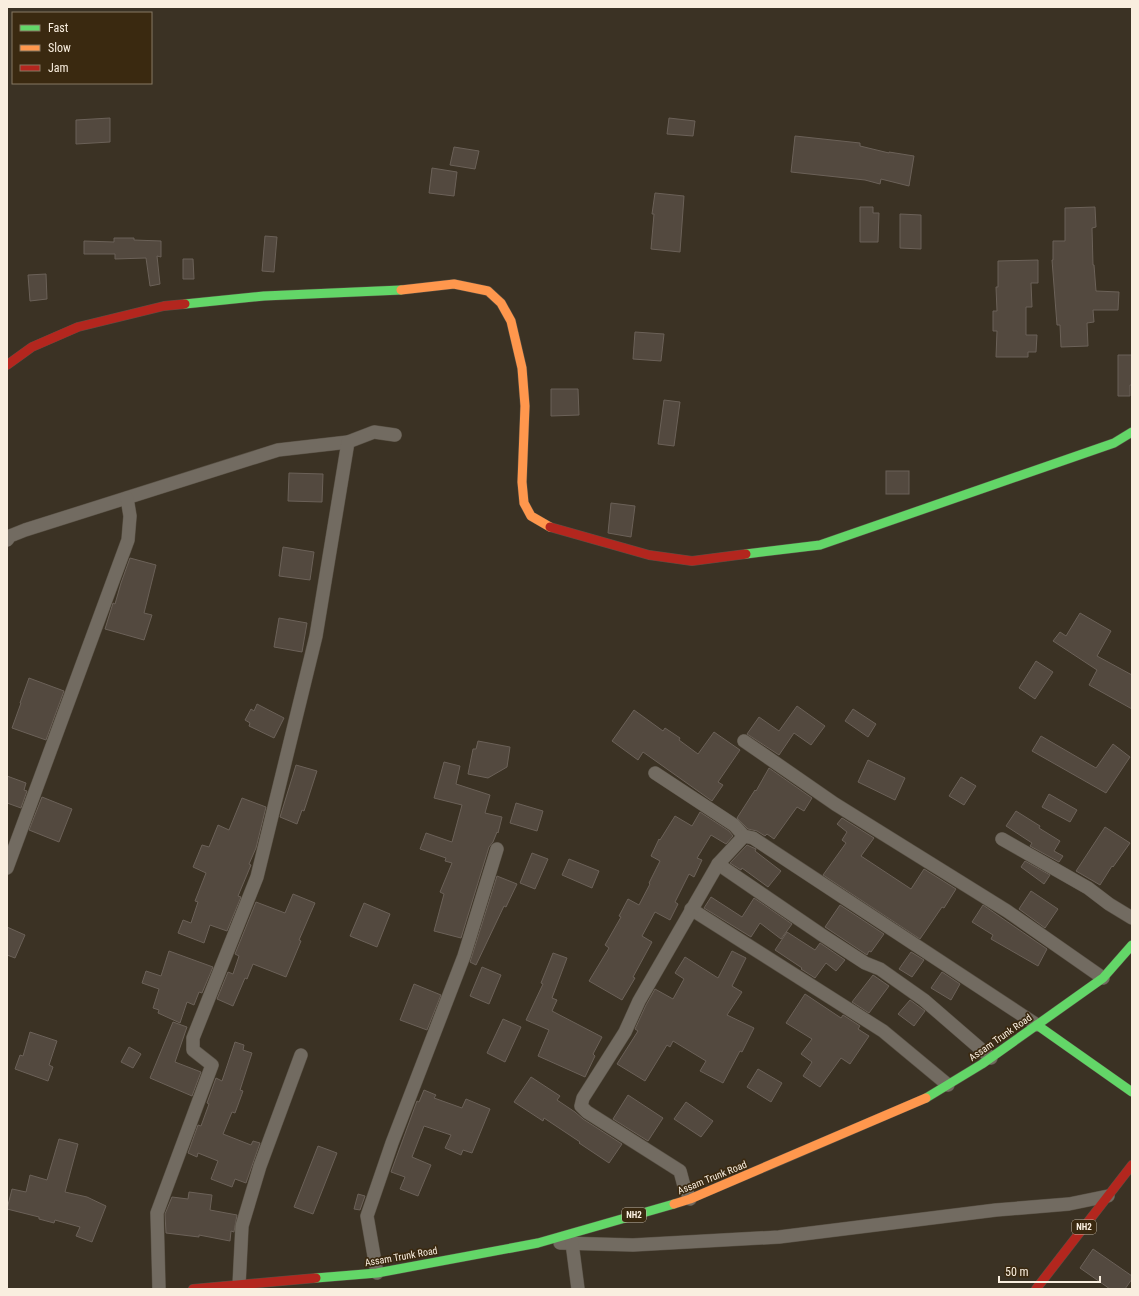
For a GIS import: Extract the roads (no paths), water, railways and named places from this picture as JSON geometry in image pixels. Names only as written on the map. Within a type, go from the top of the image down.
[{"type":"main road","points":[[7,365],[32,347],[78,327],[164,306],[264,296],[396,291],[454,284],[488,291],[501,303],[511,321],[522,368],[525,406],[522,482],[524,503],[531,516],[551,528],[649,555],[692,561],[820,545],[1114,443],[1132,432]]},
{"type":"main road","name":"Assam Trunk Road","points":[[193,1289],[377,1273],[538,1242],[690,1199],[926,1098],[991,1058],[1103,978],[1132,945]]},
{"type":"main road","points":[[1037,1025],[1132,1092]]},
{"type":"main road","name":"NH2","points":[[1036,1289],[1132,1165]]},
{"type":"street","points":[[7,540],[10,536],[25,530],[278,450],[348,442],[374,432],[396,436]]},
{"type":"street","points":[[159,1289],[157,1213],[212,1065],[193,1050],[193,1038],[257,877],[316,636],[348,442]]},
{"type":"street","points":[[7,868],[128,540],[130,516],[127,498]]},
{"type":"street","points":[[744,741],[835,804],[1007,911],[1103,978]]},
{"type":"street","points":[[655,773],[734,825],[744,836],[753,838],[1037,1025]]},
{"type":"street","points":[[690,1199],[684,1186],[680,1171],[587,1112],[581,1106],[583,1098],[625,1032],[639,1001],[718,864],[744,836]]},
{"type":"street","points":[[1002,839],[1088,888],[1109,904],[1132,918]]},
{"type":"street","points":[[377,1273],[367,1216],[392,1142],[464,956],[498,849]]},
{"type":"street","points":[[718,864],[822,935],[865,963],[880,969],[924,1000],[991,1058]]},
{"type":"street","points":[[691,910],[883,1031],[948,1085]]},
{"type":"street","points":[[239,1285],[242,1226],[260,1166],[301,1055]]},
{"type":"street","points":[[538,1242],[633,1245],[779,1237],[988,1211],[1069,1204],[1108,1196]]},
{"type":"street","points":[[572,1243],[578,1289]]}]
